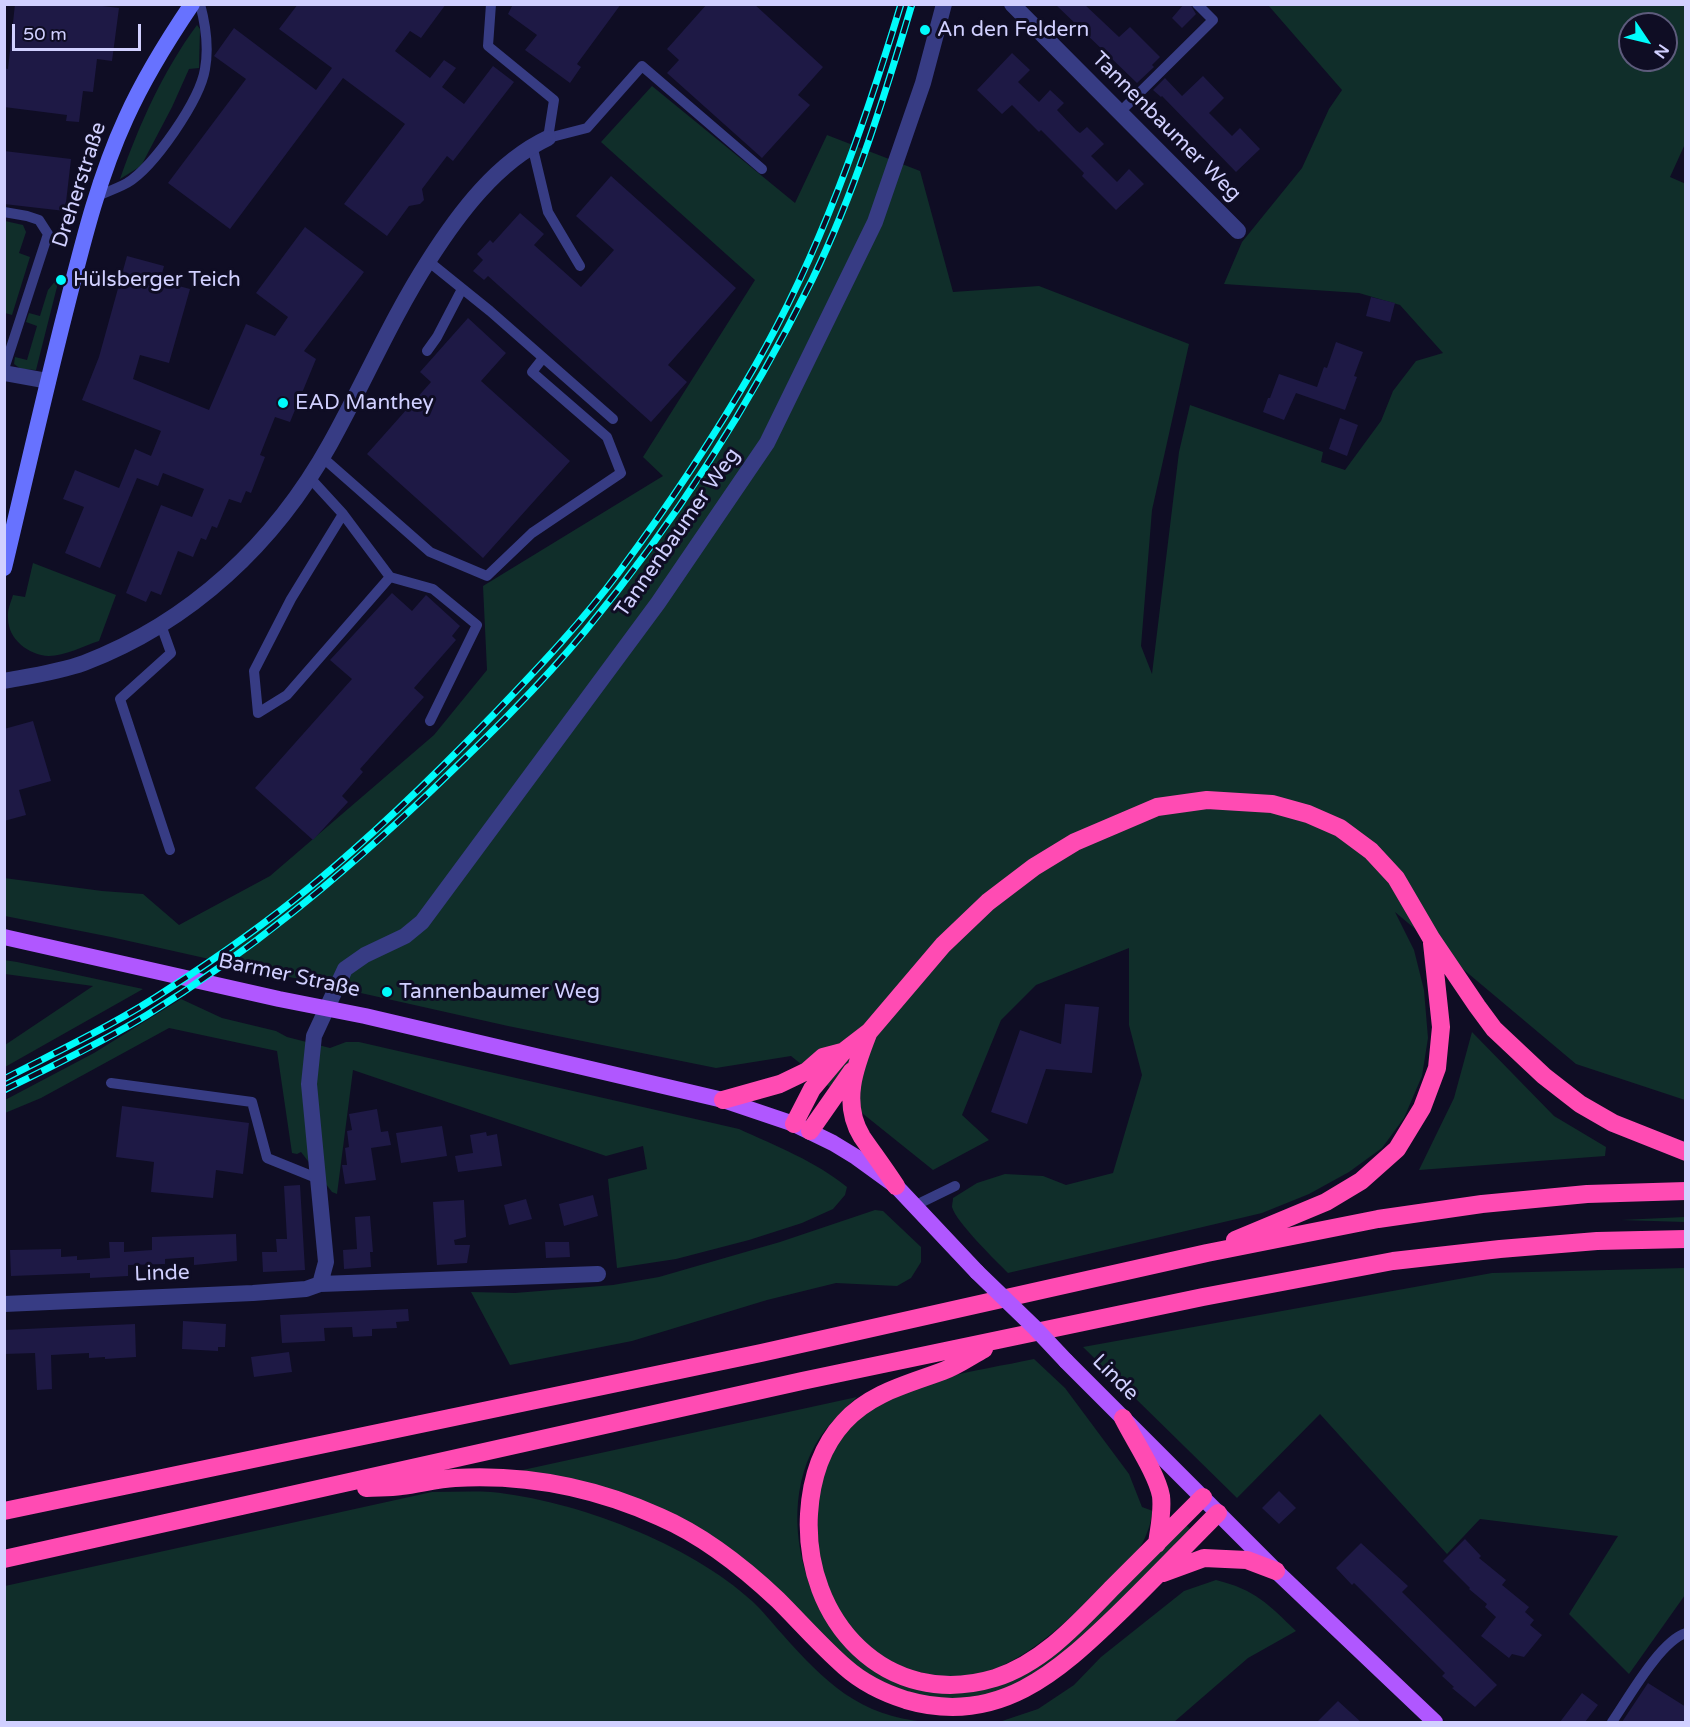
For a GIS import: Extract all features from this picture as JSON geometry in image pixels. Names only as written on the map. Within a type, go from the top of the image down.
[{"type":"highway","points":[[802,1128],[869,1032],[943,945],[987,903],[1034,867],[1075,842],[1157,807],[1208,800],[1272,804],[1308,814],[1340,828],[1371,851],[1396,878],[1431,938],[1494,1029],[1544,1077],[1580,1104],[1613,1123],[1686,1152]]},
{"type":"highway","points":[[1208,1253],[1281,1219],[1326,1202],[1361,1181],[1397,1149],[1422,1108],[1437,1068],[1441,1027],[1431,938]]},
{"type":"highway","points":[[731,1102],[780,1084],[807,1071],[823,1058],[849,1058]]},
{"type":"highway","points":[[849,1058],[851,1098],[856,1123],[862,1136],[896,1186]]},
{"type":"highway","points":[[4,1511],[761,1353],[1208,1253],[1378,1219],[1482,1204],[1587,1194],[1686,1191]]},
{"type":"highway","points":[[4,1559],[780,1386],[1203,1297],[1393,1261],[1597,1241],[1686,1239]]},
{"type":"highway","points":[[1002,1339],[946,1370],[902,1384],[869,1401],[844,1422],[828,1443],[816,1469],[810,1496],[808,1524],[810,1551],[822,1593],[835,1620],[848,1639],[864,1655],[883,1668],[903,1677],[925,1684],[948,1686],[974,1684],[1020,1668],[1060,1638],[1203,1497]]},
{"type":"highway","points":[[1123,1418],[1160,1494],[1161,1520],[1157,1544]]},
{"type":"highway","points":[[322,1489],[399,1486],[454,1478],[505,1478],[540,1481],[576,1488],[621,1502],[661,1517],[731,1560],[778,1601],[847,1669],[870,1686],[919,1704],[944,1708],[970,1707],[997,1701],[1024,1691],[1048,1676],[1090,1641],[1218,1513]]},
{"type":"highway","points":[[1158,1575],[1204,1558],[1247,1560],[1276,1571]]},
{"type":"main road","name":"Dreherstraße","points":[[4,568],[72,285],[97,196],[113,149],[137,96],[154,63],[192,4]]},
{"type":"main road","name":"Barmer Straße","points":[[4,937],[279,999],[327,1007],[731,1102]]},
{"type":"main road","name":"Linde","points":[[731,1102],[802,1128],[856,1157],[896,1186],[977,1272],[1276,1571],[1435,1722]]},
{"type":"street","name":"Tannenbaumer Weg","points":[[327,1007],[340,977],[350,964],[405,936],[422,922],[658,603],[766,443],[875,222],[922,83],[944,4]]},
{"type":"street","name":"Tannenbaumer Weg","points":[[1012,4],[1238,231]]},
{"type":"street","points":[[4,681],[34,676],[82,663],[126,645],[190,606],[231,573],[259,546],[310,478],[383,339],[428,261],[464,210],[490,181],[532,145],[548,138]]},
{"type":"street","points":[[4,371],[48,381]]},
{"type":"street","points":[[320,1284],[326,1262],[309,1084],[314,1036],[327,1007]]},
{"type":"street","name":"Linde","points":[[4,1304],[253,1293],[306,1289],[320,1284],[598,1274]]},
{"type":"lane","points":[[97,196],[128,183],[144,169],[168,140],[201,85],[207,45],[206,26],[200,4]]},
{"type":"lane","points":[[491,4],[488,46],[554,100],[548,138],[587,128],[642,66],[762,169]]},
{"type":"lane","points":[[1120,112],[1213,20],[1197,4]]},
{"type":"lane","points":[[532,145],[548,212],[580,266]]},
{"type":"lane","points":[[4,212],[39,220],[48,234],[4,371]]},
{"type":"lane","points":[[428,261],[613,419]]},
{"type":"lane","points":[[427,351],[437,337],[462,289]]},
{"type":"lane","points":[[322,457],[430,552],[487,576],[532,533],[621,473],[607,437],[532,372],[543,358]]},
{"type":"lane","points":[[310,478],[343,514],[390,577],[433,589],[477,625],[430,721]]},
{"type":"lane","points":[[343,514],[291,599],[254,671],[258,713],[287,695],[390,577]]},
{"type":"lane","points":[[161,625],[171,653],[120,699],[170,850]]},
{"type":"lane","points":[[111,1083],[252,1102],[267,1158],[319,1179]]},
{"type":"lane","points":[[916,1205],[955,1185]]},
{"type":"lane","points":[[1612,1722],[1659,1654],[1677,1635],[1686,1633]]},
{"type":"green space","points":[[1268,5],[1685,5],[1685,144],[1670,177],[1686,184],[1685,1100],[1576,1064],[1395,912],[1414,950],[1424,990],[1428,1038],[1422,1076],[1404,1118],[1382,1148],[1349,1172],[1309,1194],[1262,1213],[1008,1273],[955,1214],[952,1207],[953,1198],[977,1183],[1005,1174],[1043,1176],[1066,1185],[1113,1173],[1142,1075],[1129,1025],[1129,948],[1036,985],[1001,1020],[962,1115],[989,1140],[933,1170],[791,1056],[716,1068],[508,1026],[111,937],[5,916],[4,878],[143,894],[179,925],[270,876],[434,735],[487,670],[483,586],[663,476],[643,457],[755,280],[601,142],[652,86],[795,203],[827,135],[920,171],[953,292],[1039,286],[1189,344],[1152,510],[1141,646],[1152,674],[1179,452],[1190,405],[1323,452],[1321,462],[1345,470],[1381,421],[1393,391],[1416,361],[1443,353],[1400,305],[1359,293],[1224,284],[1242,242],[1302,168],[1329,109],[1342,90]]},
{"type":"green space","points":[[197,25],[200,29],[199,68],[189,69],[141,166],[120,179],[153,99],[173,61]]},
{"type":"green space","points":[[5,221],[23,225],[26,232],[19,253],[30,257],[12,315],[5,313]]},
{"type":"green space","points":[[60,275],[36,370],[21,369],[14,364],[15,357],[27,360],[37,326],[26,322],[29,313],[40,316],[48,290]]},
{"type":"green space","points":[[33,563],[116,595],[99,641],[68,653],[49,656],[34,653],[15,639],[9,626],[9,609],[13,595],[25,597]]},
{"type":"green space","points":[[4,960],[143,989],[5,1067],[5,1045],[93,986],[5,974]]},
{"type":"green space","points":[[181,999],[222,1018],[276,1031],[287,1037],[330,1048],[346,1042],[359,1042],[739,1129],[822,1169],[847,1187],[845,1195],[833,1209],[802,1223],[749,1240],[676,1259],[617,1268],[608,1179],[647,1169],[643,1146],[606,1156],[353,1070],[337,1194],[332,1192],[301,1152],[292,1153],[277,1051],[169,1028],[41,1098],[5,1113],[5,1100],[94,1053]]},
{"type":"green space","points":[[1472,1032],[1554,1116],[1606,1147],[1605,1156],[1419,1170],[1454,1098]]},
{"type":"green space","points":[[875,1210],[883,1211],[921,1247],[921,1262],[911,1278],[897,1286],[836,1283],[767,1300],[632,1341],[510,1365],[471,1292],[515,1293],[613,1285],[659,1277],[780,1242]]},
{"type":"green space","points":[[1685,1217],[1685,1222],[1621,1220]]},
{"type":"green space","points":[[1685,1268],[1685,1595],[1629,1674],[1569,1614],[1618,1536],[1480,1519],[1447,1554],[1320,1414],[1237,1498],[1083,1347],[1492,1273]]},
{"type":"green space","points":[[1034,1359],[1065,1388],[1129,1474],[1142,1507],[1153,1511],[1145,1537],[1137,1552],[1084,1604],[1045,1639],[1024,1654],[981,1673],[953,1676],[926,1674],[901,1666],[878,1653],[858,1636],[841,1615],[829,1591],[821,1564],[818,1533],[818,1493],[824,1469],[850,1427],[875,1407],[896,1395],[940,1379]]},
{"type":"green space","points":[[857,1397],[820,1437],[804,1472],[797,1511],[805,1571],[825,1617],[843,1642],[939,1692],[960,1693],[1000,1685],[1186,1525],[1191,1530],[1066,1654],[1005,1691],[962,1700],[917,1696],[874,1678],[854,1664],[708,1537],[509,1473]]},
{"type":"green space","points":[[432,1492],[491,1492],[524,1497],[558,1504],[630,1528],[697,1561],[726,1580],[752,1601],[814,1668],[845,1694],[881,1712],[926,1722],[5,1722],[5,1586]]},
{"type":"green space","points":[[1216,1580],[1252,1593],[1296,1631],[1248,1658],[1174,1722],[999,1722],[1038,1709],[1074,1685],[1101,1657],[1184,1591]]},
{"type":"building","points":[[15,4],[86,4],[119,8],[112,61],[97,59],[93,92],[83,91],[79,122],[66,121],[67,115],[4,107],[4,68],[8,69]]},
{"type":"building","points":[[298,4],[446,4],[421,38],[410,31],[395,51],[430,78],[444,60],[456,68],[442,87],[464,104],[493,66],[514,82],[453,161],[447,156],[422,189],[424,200],[420,204],[409,206],[387,236],[344,204],[405,124],[343,78],[230,229],[168,183],[246,79],[214,56],[234,28],[316,90],[332,68],[279,29]]},
{"type":"building","points":[[513,4],[621,4],[577,64],[581,67],[570,83],[525,50],[537,35],[508,14]]},
{"type":"building","points":[[707,4],[754,4],[823,67],[798,95],[810,105],[762,158],[667,73],[679,60],[667,49]]},
{"type":"building","points":[[1055,4],[1084,4],[1119,37],[1130,27],[1160,57],[1152,65],[1154,67],[1137,83]]},
{"type":"building","points":[[1184,4],[1190,4],[1196,14],[1182,28],[1172,18]]},
{"type":"building","points":[[1012,53],[1030,70],[1018,82],[1039,102],[1050,90],[1064,103],[1057,110],[1076,130],[1080,133],[1087,127],[1104,144],[1091,156],[1117,182],[1129,169],[1144,184],[1116,210],[1082,176],[1084,173],[1041,130],[1039,132],[1012,105],[1002,114],[977,90]]},
{"type":"building","points":[[1203,76],[1224,98],[1209,113],[1232,136],[1240,128],[1260,149],[1236,172],[1162,96],[1153,90],[1165,78],[1182,96]]},
{"type":"building","points":[[4,151],[71,159],[65,211],[4,204]]},
{"type":"building","points":[[611,176],[736,288],[668,365],[687,382],[651,422],[488,276],[484,280],[473,271],[483,260],[477,254],[490,240],[493,243],[520,213],[544,234],[534,245],[581,287],[614,250],[576,216]]},
{"type":"building","points":[[305,227],[364,272],[304,351],[316,359],[290,422],[275,417],[260,455],[265,457],[251,493],[246,491],[241,503],[229,499],[217,528],[212,526],[206,540],[201,538],[193,557],[178,551],[161,595],[151,591],[146,602],[126,593],[161,505],[192,517],[204,489],[163,473],[158,486],[137,478],[100,568],[65,553],[84,507],[63,499],[75,470],[119,488],[135,449],[151,456],[161,431],[82,400],[99,357],[127,256],[164,266],[160,281],[190,289],[169,363],[140,355],[133,379],[209,410],[246,324],[275,336],[288,317],[256,293]]},
{"type":"building","points":[[1371,297],[1395,303],[1390,322],[1366,316]]},
{"type":"building","points":[[468,318],[506,353],[481,381],[570,461],[483,558],[367,454],[431,382],[420,372]]},
{"type":"building","points":[[1336,342],[1363,352],[1345,410],[1296,393],[1284,420],[1263,412],[1279,374],[1317,387],[1324,367],[1327,368]]},
{"type":"building","points":[[1340,418],[1358,425],[1347,456],[1329,449]]},
{"type":"building","points":[[392,593],[412,611],[426,595],[460,626],[452,636],[456,640],[414,688],[424,697],[360,769],[363,772],[342,796],[348,802],[313,840],[255,788],[352,679],[330,660]]},
{"type":"building","points":[[33,721],[51,781],[19,790],[26,815],[4,821],[4,729]]},
{"type":"building","points":[[1065,1004],[1099,1007],[1092,1073],[1046,1069],[1027,1124],[991,1112],[1020,1030],[1061,1044]]},
{"type":"building","points":[[122,1106],[249,1123],[243,1174],[216,1170],[213,1198],[151,1192],[154,1162],[116,1157]]},
{"type":"building","points":[[377,1109],[381,1132],[388,1131],[391,1145],[371,1148],[376,1180],[345,1184],[342,1165],[347,1165],[345,1148],[349,1147],[347,1131],[352,1130],[349,1114]]},
{"type":"building","points":[[442,1126],[447,1156],[401,1163],[396,1133]]},
{"type":"building","points":[[486,1132],[487,1136],[497,1134],[502,1166],[458,1172],[455,1156],[473,1153],[470,1135]]},
{"type":"building","points":[[300,1185],[305,1270],[263,1272],[262,1252],[277,1252],[276,1239],[287,1239],[284,1186]]},
{"type":"building","points":[[593,1195],[598,1216],[564,1226],[559,1204]]},
{"type":"building","points":[[526,1199],[532,1219],[509,1225],[504,1205]]},
{"type":"building","points":[[464,1200],[466,1237],[454,1240],[455,1245],[470,1245],[467,1263],[437,1265],[433,1202]]},
{"type":"building","points":[[370,1216],[373,1252],[370,1252],[371,1267],[344,1269],[343,1250],[357,1249],[355,1217]]},
{"type":"building","points":[[236,1234],[237,1261],[194,1265],[194,1257],[165,1259],[165,1264],[128,1265],[128,1276],[90,1278],[90,1273],[11,1276],[10,1250],[61,1249],[61,1257],[77,1256],[77,1260],[110,1258],[109,1242],[124,1242],[124,1252],[152,1250],[152,1237]]},
{"type":"building","points":[[545,1242],[569,1242],[570,1257],[546,1258]]},
{"type":"building","points":[[408,1309],[409,1321],[396,1322],[397,1328],[372,1329],[372,1336],[353,1337],[352,1327],[324,1328],[325,1341],[282,1343],[280,1315]]},
{"type":"building","points":[[183,1321],[226,1324],[225,1347],[218,1347],[218,1351],[182,1349]]},
{"type":"building","points":[[135,1324],[136,1357],[89,1358],[89,1353],[51,1355],[52,1389],[37,1390],[35,1353],[4,1354],[4,1330]]},
{"type":"building","points":[[289,1352],[292,1372],[254,1377],[251,1357]]},
{"type":"building","points":[[1279,1491],[1296,1508],[1279,1524],[1262,1508]]},
{"type":"building","points":[[1465,1539],[1481,1556],[1479,1558],[1506,1580],[1502,1585],[1529,1607],[1525,1612],[1534,1620],[1530,1625],[1542,1635],[1524,1657],[1512,1654],[1509,1658],[1481,1636],[1496,1617],[1485,1607],[1487,1604],[1469,1589],[1443,1561]]},
{"type":"building","points":[[1361,1543],[1408,1586],[1402,1592],[1497,1685],[1475,1707],[1452,1688],[1454,1687],[1442,1676],[1445,1673],[1336,1568]]},
{"type":"building","points":[[1648,1683],[1686,1707],[1686,1722],[1622,1722]]},
{"type":"building","points":[[1582,1693],[1598,1705],[1585,1722],[1560,1722]]},
{"type":"building","points":[[1338,1701],[1361,1722],[1317,1722]]},
{"type":"railway","points":[[4,1079],[150,1001],[224,952],[293,900],[359,845],[428,780],[527,679],[590,609],[690,471],[739,393],[778,323],[820,235],[838,190],[901,4]]},
{"type":"railway","points":[[4,1090],[94,1045],[147,1015],[185,991],[294,912],[429,793],[490,734],[568,652],[619,589],[680,505],[737,417],[788,326],[812,280],[842,213],[879,109],[912,4]]},
{"type":"place","name":"An den Feldern","points":[[925,30]]},
{"type":"place","name":"Hülsberger Teich","points":[[61,280]]},
{"type":"place","name":"EAD Manthey","points":[[283,403]]},
{"type":"place","name":"Tannenbaumer Weg","points":[[387,992]]}]
